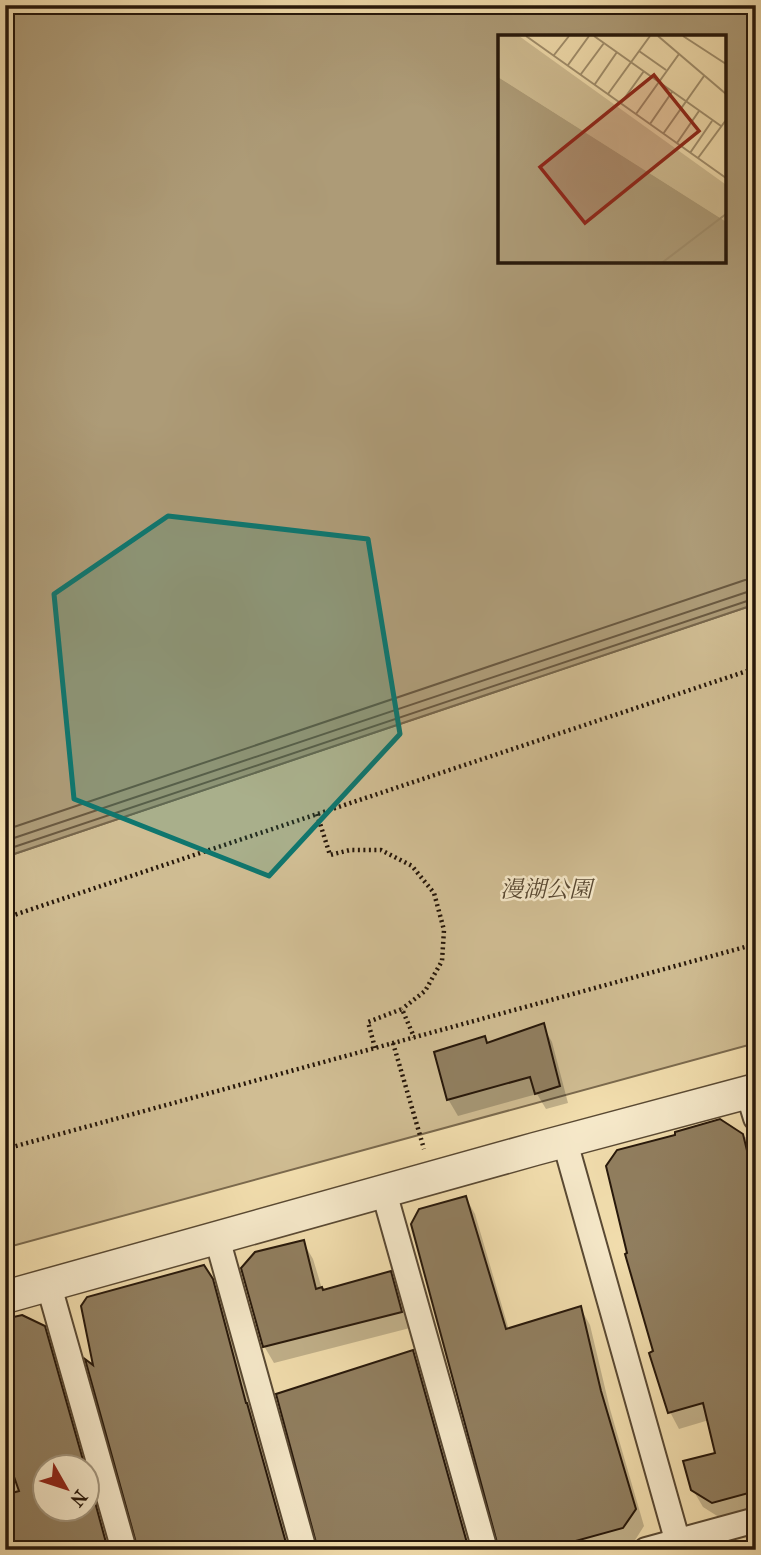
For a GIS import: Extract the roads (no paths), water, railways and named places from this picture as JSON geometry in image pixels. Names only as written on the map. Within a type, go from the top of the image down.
[{"type":"street","points":[[5,1297],[565,1142],[753,1100]]},
{"type":"street","points":[[565,1142],[679,1546]]},
{"type":"street","points":[[384,1192],[485,1550]]},
{"type":"street","points":[[217,1238],[304,1550]]},
{"type":"street","points":[[49,1286],[124,1550]]},
{"type":"street","points":[[646,1550],[679,1546],[756,1520]]},
{"type":"water","points":[[5,5],[756,5],[756,604],[5,857]]},
{"type":"park label","name":"漫湖公園","points":[[546,889]]}]
